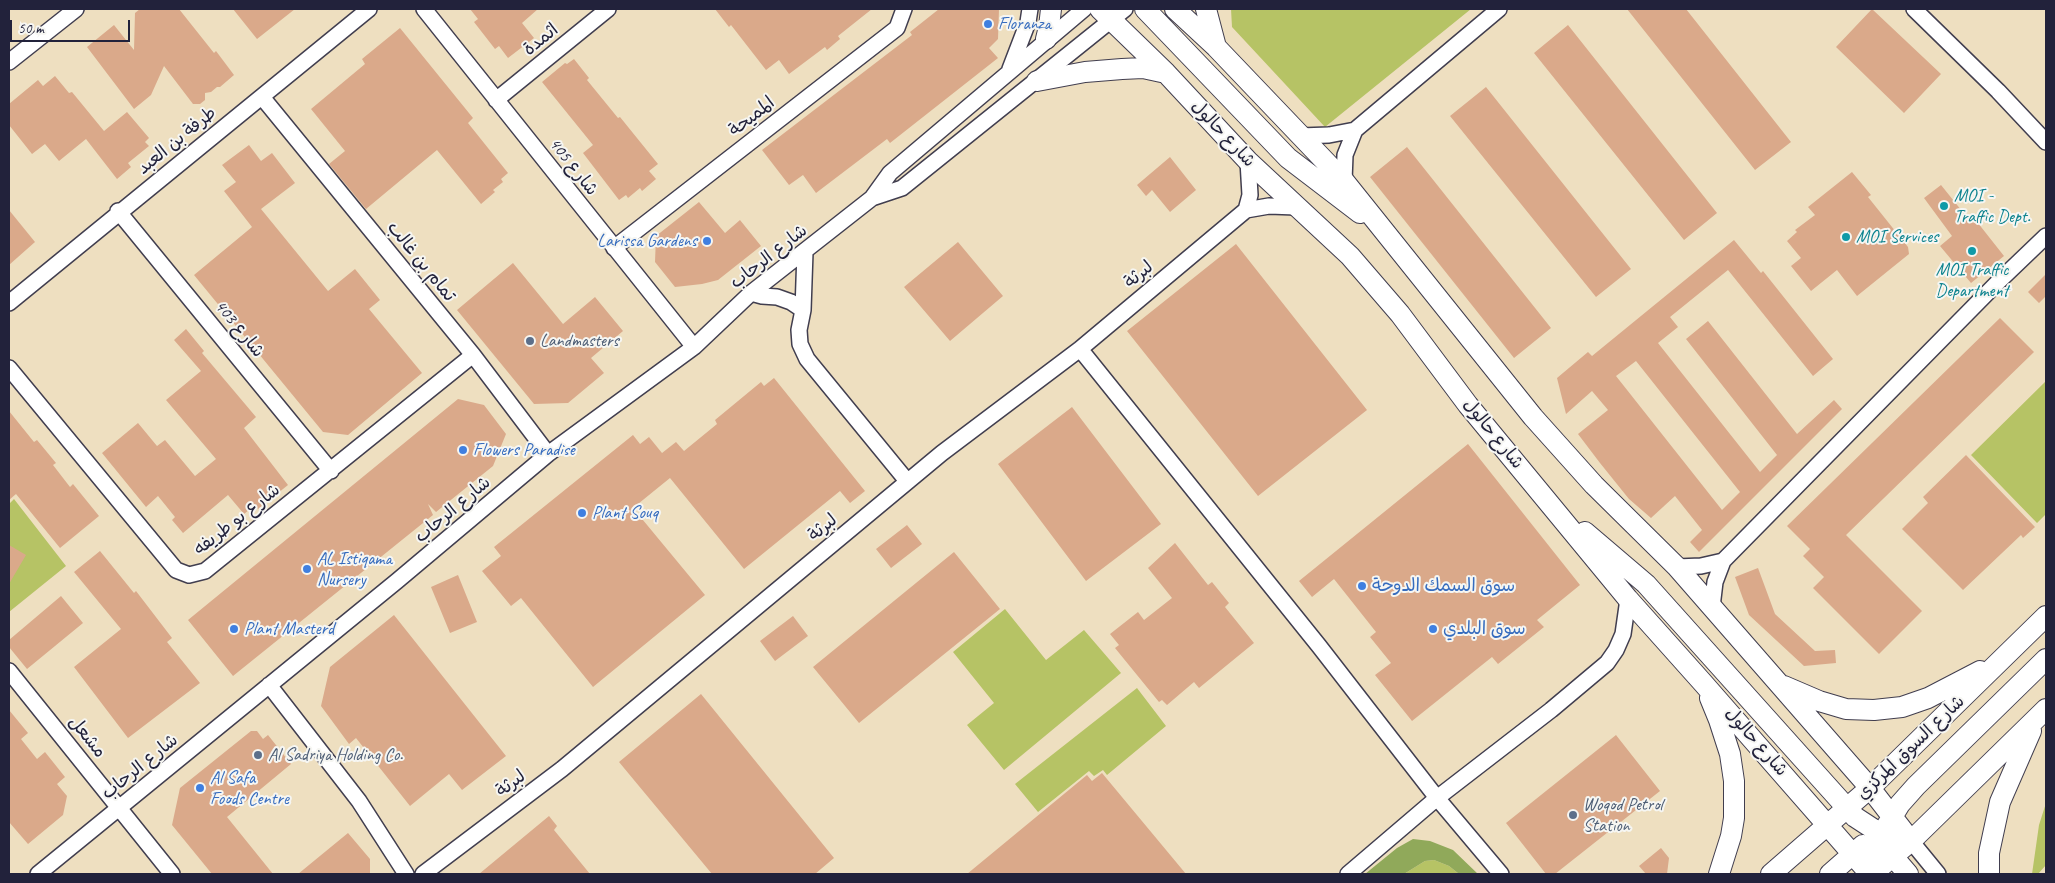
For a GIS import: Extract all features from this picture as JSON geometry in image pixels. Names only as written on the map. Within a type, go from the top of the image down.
[{"type":"main road","points":[[1046,39],[1051,9]]},
{"type":"main road","points":[[1145,9],[1288,158],[1384,230]]},
{"type":"main road","points":[[1175,9],[1216,46],[1344,181],[1533,417],[1594,485],[1677,567],[1870,788],[1911,841]]},
{"type":"main road","points":[[1206,9],[1216,46]]},
{"type":"main road","name":"شارع حالول","points":[[1112,12],[1248,161],[1350,256],[1400,314],[1468,405],[1628,599],[1871,874]]},
{"type":"main road","points":[[1036,81],[1085,72],[1122,69],[1144,68],[1166,73]]},
{"type":"main road","points":[[1549,502],[1646,584],[1847,809],[1875,835],[1908,874]]},
{"type":"main road","name":"شارع السوق المركزي","points":[[1771,874],[1829,826],[1870,788],[2046,616]]},
{"type":"main road","points":[[1776,681],[1819,701],[1846,708],[1874,710],[1902,707],[1928,698],[2004,658]]},
{"type":"main road","points":[[1830,874],[1875,835],[1916,786],[2046,659]]},
{"type":"main road","points":[[1703,683],[1730,754],[1734,781],[1734,818],[1731,836],[1719,874]]},
{"type":"main road","points":[[1871,874],[1911,841],[2042,714]]},
{"type":"main road","points":[[1989,874],[1989,853],[2000,802],[2042,714]]},
{"type":"main road","points":[[1870,788],[1875,835],[1871,874]]},
{"type":"main road","points":[[1829,826],[1911,841]]},
{"type":"street","points":[[9,62],[76,9]]},
{"type":"street","name":"طرفة بن العبد","points":[[9,303],[118,211],[262,97],[368,9]]},
{"type":"street","name":"شارع 405","points":[[424,9],[694,347]]},
{"type":"street","name":"اثمدة","points":[[496,100],[608,9]]},
{"type":"street","name":"المميحة","points":[[614,248],[896,28],[904,9]]},
{"type":"street","points":[[1009,72],[1025,30],[1030,9]]},
{"type":"street","name":"شارع الرحاب","points":[[38,874],[397,581],[548,454],[694,347],[751,293],[872,198],[890,173],[1046,39],[1084,9]]},
{"type":"street","points":[[1344,181],[1345,155],[1355,130],[1499,9]]},
{"type":"street","points":[[1914,9],[1998,91],[2046,142]]},
{"type":"street","name":"شارع الرحاب","points":[[872,198],[902,188],[1036,81],[1112,12]]},
{"type":"street","name":"تمام بن غالب","points":[[262,97],[473,355],[548,454]]},
{"type":"street","points":[[1300,136],[1330,135],[1355,130]]},
{"type":"street","points":[[1248,161],[1250,195],[1246,210],[1269,206],[1296,207]]},
{"type":"street","name":"لبرثة","points":[[423,874],[562,769],[907,481],[1080,349],[1246,210]]},
{"type":"street","name":"شارع 403","points":[[118,211],[331,471]]},
{"type":"street","points":[[1712,607],[1715,582],[1723,561],[1999,281],[2046,236]]},
{"type":"street","points":[[804,252],[803,310],[799,330],[800,344],[808,359],[907,481]]},
{"type":"street","points":[[751,293],[777,297],[791,302],[803,310]]},
{"type":"street","points":[[1080,349],[1320,646],[1437,798],[1501,874]]},
{"type":"street","name":"شارع بو طريفه","points":[[9,368],[176,570],[189,575],[205,571],[473,355]]},
{"type":"street","points":[[1677,567],[1701,566],[1723,561]]},
{"type":"street","points":[[1348,874],[1437,798],[1578,688],[1607,663],[1616,650],[1624,626],[1628,599]]},
{"type":"street","name":"مشعل","points":[[9,671],[172,874]]},
{"type":"street","points":[[269,685],[360,801],[406,874]]},
{"type":"street","points":[[1911,841],[1938,874]]},
{"type":"green space","points":[[1231,9],[1471,9],[1325,127],[1232,27]]},
{"type":"green space","points":[[2046,381],[2046,514],[2037,523],[1971,455]]},
{"type":"green space","points":[[14,499],[66,566],[9,612],[9,504]]},
{"type":"green space","points":[[1005,609],[1046,660],[1084,630],[1121,673],[1004,770],[967,725],[994,703],[953,652]]},
{"type":"green space","points":[[1137,688],[1166,726],[1107,775],[1103,770],[1094,776],[1089,771],[1038,812],[1015,784]]},
{"type":"green space","points":[[2046,803],[2046,865],[2038,874],[2032,874],[2039,825]]},
{"type":"green space","points":[[1413,839],[1430,841],[1453,850],[1478,874],[1459,874],[1449,866],[1434,860],[1425,861],[1404,874],[1365,874],[1397,848]]},
{"type":"green space","points":[[1434,860],[1449,866],[1459,874],[1404,874],[1425,861]]},
{"type":"building","points":[[140,9],[179,9],[214,53],[216,51],[234,75],[220,87],[205,93],[205,100],[200,104],[193,104],[164,66],[151,95],[134,109],[87,47],[114,25],[134,50],[135,13]]},
{"type":"building","points":[[233,9],[295,9],[257,39]]},
{"type":"building","points":[[470,9],[538,9],[522,23],[534,38],[508,58],[499,46],[495,49],[474,22],[478,19]]},
{"type":"building","points":[[715,9],[872,9],[838,36],[840,39],[827,50],[825,47],[789,74],[779,60],[766,70],[731,25],[729,27]]},
{"type":"building","points":[[939,9],[999,9],[998,39],[989,48],[998,58],[890,143],[887,139],[816,193],[803,175],[789,185],[762,150],[912,35],[910,32]]},
{"type":"building","points":[[1627,9],[1686,9],[1791,142],[1755,170]]},
{"type":"building","points":[[1872,9],[1941,74],[1904,113],[1836,47]]},
{"type":"building","points":[[1568,25],[1717,213],[1684,240],[1534,53]]},
{"type":"building","points":[[400,28],[473,118],[468,123],[508,173],[501,179],[503,182],[493,190],[495,192],[481,204],[437,150],[366,209],[329,164],[345,151],[311,109],[365,64],[362,59]]},
{"type":"building","points":[[574,59],[589,78],[587,80],[658,164],[649,171],[656,179],[642,191],[640,188],[628,198],[626,195],[619,200],[583,153],[593,145],[542,82],[565,63],[567,64]]},
{"type":"building","points":[[55,76],[69,93],[72,92],[104,131],[127,112],[149,138],[145,142],[149,146],[128,163],[131,167],[117,179],[86,139],[59,161],[45,144],[32,154],[9,125],[9,104],[38,80],[43,86]]},
{"type":"building","points":[[1486,87],[1631,269],[1596,297],[1450,116]]},
{"type":"building","points":[[249,145],[261,161],[272,153],[295,183],[261,209],[328,291],[355,269],[380,300],[369,309],[422,373],[348,435],[323,432],[194,275],[252,227],[224,191],[236,182],[222,165]]},
{"type":"building","points":[[1407,147],[1551,328],[1514,358],[1370,177]]},
{"type":"building","points":[[1170,157],[1196,190],[1170,212],[1152,190],[1146,196],[1137,185]]},
{"type":"building","name":"MOI Services","points":[[1852,172],[1871,195],[1868,197],[1908,247],[1909,254],[1857,296],[1837,270],[1811,291],[1791,266],[1801,258],[1787,241],[1797,232],[1795,230],[1815,215],[1808,207]]},
{"type":"building","name":"MOI Traffic Department","points":[[1941,185],[1970,221],[1974,218],[2004,256],[1971,283],[1940,246],[1952,236],[1924,198]]},
{"type":"building","name":"Larissa Gardens","points":[[699,202],[725,233],[740,220],[761,246],[718,280],[675,287],[655,262],[656,236]]},
{"type":"building","points":[[9,210],[35,242],[9,265]]},
{"type":"building","points":[[1734,240],[1761,273],[1763,271],[1833,359],[1813,376],[1728,270],[1670,317],[1678,327],[1658,343],[1760,472],[1777,455],[1686,339],[1708,321],[1797,434],[1834,400],[1842,409],[1699,552],[1690,542],[1702,530],[1675,496],[1651,518],[1629,499],[1578,434],[1608,410],[1592,391],[1566,414],[1557,378],[1588,352],[1592,356]],"holes":[[[1636,361],[1740,492],[1722,510],[1616,376]]]},
{"type":"building","points":[[958,242],[1003,296],[950,341],[904,287]]},
{"type":"building","points":[[1236,244],[1367,410],[1258,496],[1127,331]]},
{"type":"building","name":"Landmasters","points":[[513,263],[563,324],[595,297],[623,331],[591,358],[604,373],[568,403],[534,404],[457,310]]},
{"type":"building","points":[[2046,274],[2046,296],[2039,303],[2028,292]]},
{"type":"building","points":[[2000,318],[2034,352],[1846,535],[1922,611],[1879,654],[1813,588],[1824,577],[1803,556],[1810,549],[1787,526]]},
{"type":"building","points":[[186,329],[204,351],[202,353],[256,417],[244,428],[288,485],[258,509],[255,505],[244,514],[228,495],[183,533],[172,520],[175,517],[158,496],[146,507],[102,453],[138,423],[157,446],[165,440],[195,476],[216,459],[166,400],[201,371],[174,340]]},
{"type":"building","points":[[774,378],[865,491],[850,503],[840,491],[744,569],[670,478],[633,508],[705,595],[593,687],[521,598],[511,606],[482,571],[501,556],[494,547],[633,435],[640,444],[649,437],[662,453],[676,442],[684,451],[717,424],[715,420],[761,382],[764,386]]},
{"type":"building","points":[[458,399],[484,405],[506,434],[493,466],[436,512],[428,504],[433,515],[233,676],[188,620]]},
{"type":"building","points":[[1072,407],[1161,524],[1086,581],[998,464]]},
{"type":"building","points":[[9,411],[34,442],[37,440],[56,463],[53,465],[70,487],[73,484],[99,516],[60,548],[16,494],[9,500]]},
{"type":"building","points":[[1468,444],[1580,585],[1537,620],[1544,627],[1498,664],[1492,657],[1412,721],[1375,675],[1391,663],[1370,637],[1376,632],[1334,579],[1312,597],[1299,581]]},
{"type":"building","points":[[1966,455],[2035,527],[2023,538],[2021,535],[1963,590],[1902,529],[1928,503],[1923,497]]},
{"type":"building","points":[[907,525],[922,544],[891,568],[876,549]]},
{"type":"building","points":[[1175,543],[1208,585],[1212,582],[1229,603],[1225,607],[1254,643],[1199,688],[1194,682],[1167,705],[1162,700],[1159,702],[1115,648],[1119,645],[1110,634],[1138,612],[1144,620],[1172,598],[1148,568]]},
{"type":"building","points":[[9,545],[26,555],[9,584]]},
{"type":"building","points":[[100,551],[134,593],[136,591],[172,638],[167,642],[200,683],[128,738],[74,667],[121,629],[74,572]]},
{"type":"building","points":[[954,552],[1000,609],[859,723],[813,667]]},
{"type":"building","points":[[1758,568],[1775,614],[1815,651],[1835,650],[1836,663],[1804,666],[1749,615],[1735,577]]},
{"type":"building","points":[[458,575],[477,622],[450,633],[431,587]]},
{"type":"building","points":[[61,596],[83,623],[27,669],[9,647],[9,640]]},
{"type":"building","points":[[394,615],[506,756],[462,790],[449,774],[410,806],[356,738],[349,744],[321,706],[330,667]]},
{"type":"building","points":[[793,616],[808,636],[775,661],[760,641]]},
{"type":"building","points":[[701,694],[834,858],[815,874],[712,874],[619,762]]},
{"type":"building","points":[[9,710],[28,733],[21,739],[37,759],[45,752],[65,777],[57,784],[67,796],[63,815],[28,844],[9,822]]},
{"type":"building","points":[[251,731],[257,731],[263,739],[268,735],[291,764],[227,817],[273,874],[212,874],[172,825],[180,788]]},
{"type":"building","name":"Woqod Petrol Station","points":[[1616,735],[1660,791],[1555,874],[1546,874],[1506,823]]},
{"type":"building","points":[[1102,773],[1186,874],[967,874],[1087,775],[1092,781]]},
{"type":"building","points":[[549,816],[557,826],[554,830],[590,874],[479,874]]},
{"type":"building","points":[[348,833],[370,859],[370,874],[298,874]]},
{"type":"building","points":[[1661,848],[1669,858],[1667,874],[1646,874],[1639,866]]},
{"type":"place","name":"Floranza","points":[[988,24]]},
{"type":"place","name":"MOI - Traffic Dept.","points":[[1944,206]]},
{"type":"place","name":"MOI Services","points":[[1846,237]]},
{"type":"place","name":"Larissa Gardens","points":[[707,241]]},
{"type":"place","name":"MOI Traffic Department","points":[[1972,251]]},
{"type":"place","name":"Landmasters","points":[[530,341]]},
{"type":"place","name":"Flowers Paradise","points":[[463,450]]},
{"type":"place","name":"Plant Souq","points":[[582,513]]},
{"type":"place","name":"AL Istiqama Nursery","points":[[307,569]]},
{"type":"place","name":"سوق السمك الدوحة","points":[[1362,586]]},
{"type":"place","name":"Plant Masterd","points":[[234,629]]},
{"type":"place","name":"سوق البلدي","points":[[1433,629]]},
{"type":"place","name":"Al Sadriya Holding Co.","points":[[258,755]]},
{"type":"place","name":"Al Safa Foods Centre","points":[[200,788]]},
{"type":"place","name":"Woqod Petrol Station","points":[[1573,815]]}]
